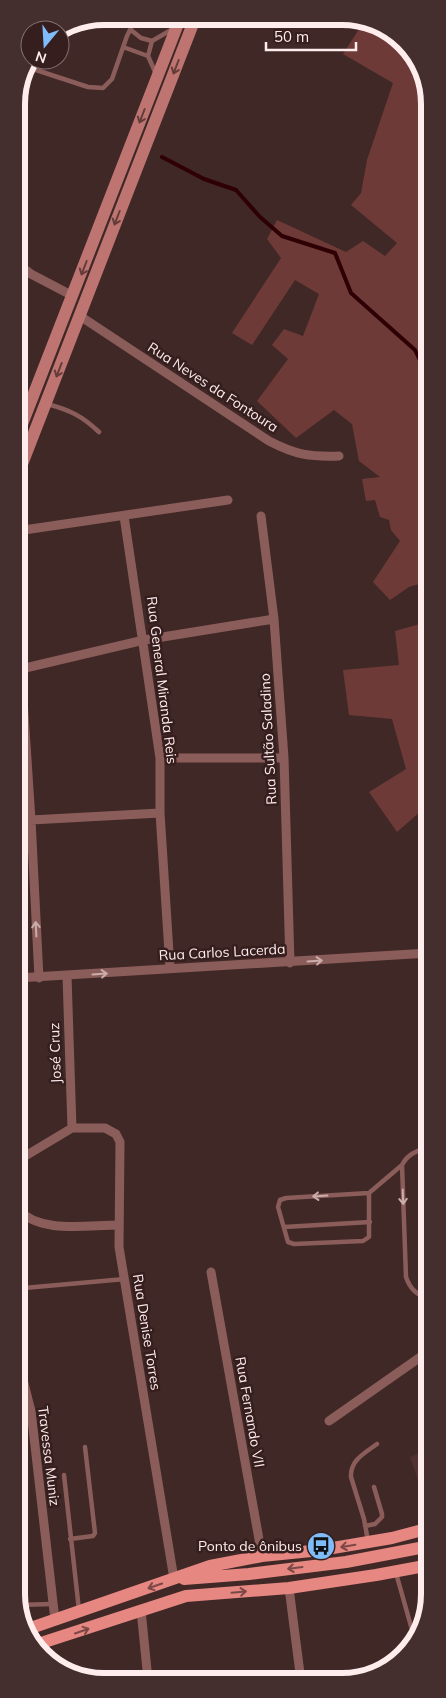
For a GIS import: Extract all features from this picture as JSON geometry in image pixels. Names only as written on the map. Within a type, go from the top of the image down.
[{"type":"main road","points":[[25,417],[178,25]]},
{"type":"main road","points":[[25,457],[192,25]]},
{"type":"main road","points":[[32,1628],[210,1566],[262,1556],[321,1550],[392,1538],[421,1530]]},
{"type":"main road","points":[[174,1579],[249,1574],[346,1562],[421,1548]]},
{"type":"main road","points":[[42,1643],[186,1596],[289,1588],[421,1567]]},
{"type":"street","points":[[25,270],[73,296]]},
{"type":"street","name":"Rua Neves da Fontoura","points":[[80,316],[269,441],[284,449],[312,457],[339,456]]},
{"type":"street","points":[[25,530],[228,500]]},
{"type":"street","name":"Rua General Miranda Reis","points":[[124,516],[144,640],[160,758],[160,813],[170,968]]},
{"type":"street","name":"Rua Sultão Saladino","points":[[262,516],[274,619],[284,758],[290,963]]},
{"type":"street","points":[[25,668],[144,640],[274,619]]},
{"type":"street","points":[[25,729],[39,978]]},
{"type":"street","points":[[160,758],[284,758]]},
{"type":"street","points":[[31,820],[160,813]]},
{"type":"street","points":[[25,848],[32,848]]},
{"type":"street","name":"Rua Carlos Lacerda","points":[[25,978],[421,954]]},
{"type":"street","name":"José Cruz","points":[[67,976],[72,1128]]},
{"type":"street","points":[[25,1156],[72,1128]]},
{"type":"street","name":"Rua Denise Torres","points":[[72,1128],[105,1128],[116,1134],[120,1142],[119,1247],[174,1579]]},
{"type":"street","points":[[25,1217],[39,1224],[55,1226],[118,1225]]},
{"type":"street","name":"Rua Fernando VII","points":[[211,1272],[262,1556]]},
{"type":"street","points":[[329,1420],[421,1357]]},
{"type":"street","name":"Travessa Muniz","points":[[25,1387],[31,1411],[55,1620]]},
{"type":"street","points":[[289,1588],[300,1673]]},
{"type":"street","points":[[140,1610],[147,1673]]},
{"type":"lane","points":[[36,70],[99,89],[109,84],[112,80],[133,25]]},
{"type":"lane","points":[[157,78],[148,56],[152,41],[176,25]]},
{"type":"lane","points":[[131,30],[141,38],[152,41]]},
{"type":"lane","points":[[123,47],[148,56]]},
{"type":"lane","points":[[46,403],[84,418],[99,432]]},
{"type":"lane","points":[[369,1193],[370,1222],[368,1237],[363,1241],[294,1244],[288,1242],[278,1207],[280,1200],[286,1198],[369,1193],[402,1165],[406,1158],[421,1149]]},
{"type":"lane","points":[[402,1165],[406,1277],[408,1286],[421,1296]]},
{"type":"lane","points":[[284,1227],[370,1222]]},
{"type":"lane","points":[[25,1288],[125,1279]]},
{"type":"lane","points":[[368,1542],[350,1472],[357,1459],[377,1444]]},
{"type":"lane","points":[[70,1539],[93,1536],[95,1533],[85,1447]]},
{"type":"lane","points":[[64,1475],[79,1612]]},
{"type":"lane","points":[[365,1526],[375,1524],[382,1517],[374,1487]]},
{"type":"lane","points":[[396,1572],[412,1630]]},
{"type":"lane","points":[[26,1605],[53,1604]]},
{"type":"shaded area","points":[[360,28],[386,38],[405,56],[413,69],[417,79],[421,104],[421,583],[409,587],[390,600],[373,582],[400,541],[391,530],[389,520],[380,517],[375,500],[366,501],[362,479],[380,477],[359,461],[352,424],[334,410],[296,438],[257,401],[288,359],[272,345],[284,329],[303,336],[319,294],[295,280],[252,345],[232,333],[281,258],[267,239],[277,220],[346,252],[363,241],[385,256],[397,243],[351,205],[361,193],[367,160],[393,83],[343,54]]},
{"type":"shaded area","points":[[421,617],[421,811],[397,832],[369,792],[406,769],[392,719],[349,715],[343,670],[399,665],[395,631],[420,624]]},
{"type":"shaded area","points":[[421,1452],[421,1489],[410,1457]]},
{"type":"waterway","points":[[162,157],[204,179],[236,190],[260,217],[282,236],[335,253],[351,293],[415,350],[421,362]]},
{"type":"place","name":"Ponto de ônibus","points":[[321,1546]]}]
